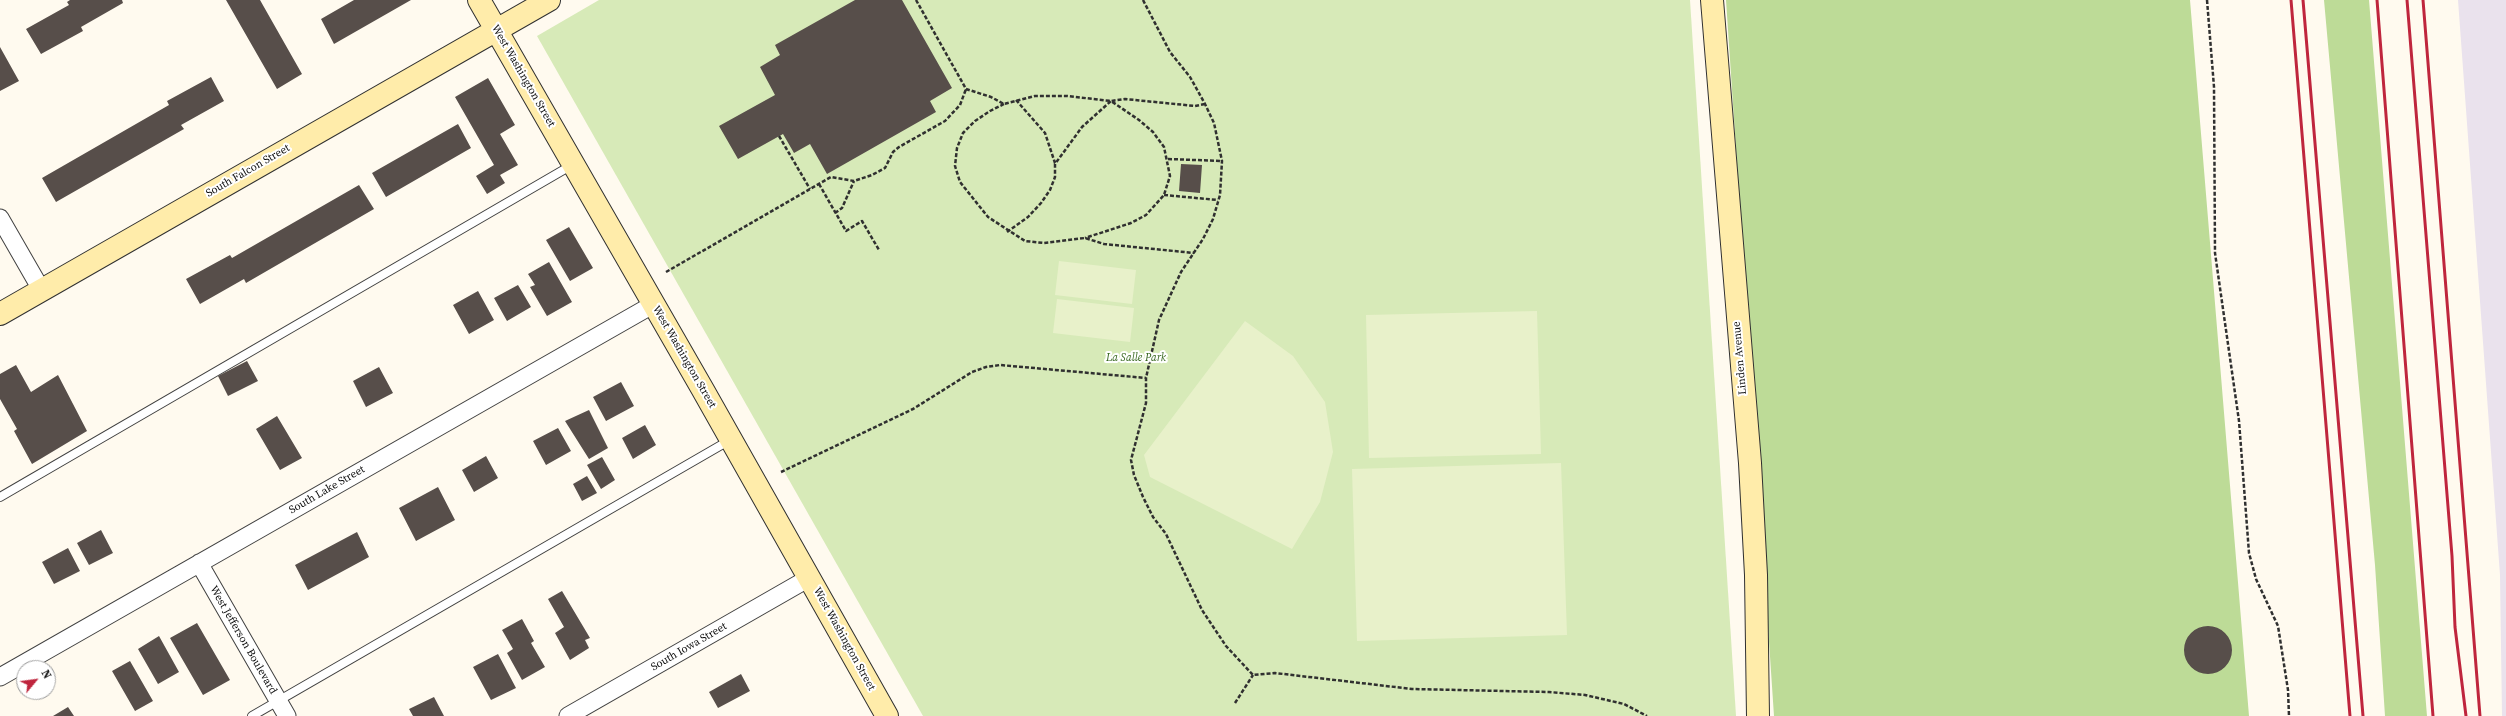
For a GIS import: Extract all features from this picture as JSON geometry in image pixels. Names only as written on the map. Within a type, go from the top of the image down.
[{"type":"street","name":"West Washington Street","points":[[479,0],[654,304],[887,716]]},
{"type":"street","name":"South Falcon Street","points":[[0,314],[549,0]]},
{"type":"street","name":"Linden Avenue","points":[[1712,0],[1750,470],[1756,575],[1758,716]]},
{"type":"street","points":[[0,218],[42,291]]},
{"type":"street","name":"South Lake Street","points":[[0,677],[654,304]]},
{"type":"street","name":"West Jefferson Boulevard","points":[[199,563],[287,716]]},
{"type":"street","name":"South Iowa Street","points":[[568,716],[809,578]]},
{"type":"lane","points":[[0,497],[574,164]]},
{"type":"lane","points":[[252,716],[730,440]]},
{"type":"path","points":[[916,0],[966,89],[991,97],[1004,104]]},
{"type":"path","points":[[1143,0],[1170,52],[1190,77],[1205,104],[1214,123],[1222,161],[1218,200],[1213,219],[1194,253],[1181,272],[1159,320],[1146,378],[1146,403],[1131,460],[1134,475],[1153,517],[1166,534],[1202,610],[1226,646],[1253,675]]},
{"type":"path","points":[[2207,0],[2214,87],[2214,253],[2239,421],[2249,553],[2256,579],[2278,626],[2288,690],[2289,716]]},
{"type":"path","points":[[666,272],[831,177],[854,181],[864,179],[885,168],[893,152],[945,121],[960,105],[966,89]]},
{"type":"path","points":[[1111,101],[1139,120],[1153,132],[1164,147],[1168,159],[1170,176],[1164,195],[1146,215],[1131,223],[1085,238],[1044,243],[1024,241],[1007,232],[988,218],[970,198],[960,182],[955,166],[957,148],[963,133],[990,111],[1016,100],[1035,96],[1067,96],[1111,101],[1125,99],[1195,106],[1205,104]]},
{"type":"path","points":[[1007,232],[1028,217],[1041,203],[1050,190],[1055,177],[1055,164],[1045,133],[1016,100]]},
{"type":"path","points":[[1055,164],[1082,127],[1111,101]]},
{"type":"path","points":[[779,136],[810,189]]},
{"type":"path","points":[[1168,159],[1222,161]]},
{"type":"path","points":[[835,213],[842,208],[854,181]]},
{"type":"path","points":[[819,184],[846,231],[862,222],[879,250]]},
{"type":"path","points":[[1164,195],[1218,200]]},
{"type":"path","points":[[1085,238],[1104,244],[1194,253]]},
{"type":"path","points":[[781,472],[913,409],[972,372],[986,367],[1000,365],[1146,378]]},
{"type":"path","points":[[1253,675],[1275,673],[1412,689],[1541,692],[1584,695],[1624,704],[1647,716]]},
{"type":"path","points":[[1235,703],[1253,675]]},
{"type":"shaded area","points":[[2458,0],[2506,0],[2506,716],[2502,716],[2500,575]]},
{"type":"green space","name":"La Salle Park","points":[[599,0],[1690,0],[1736,716],[923,716],[537,36]]},
{"type":"green space","points":[[1726,0],[2190,0],[2249,716],[1774,716]]},
{"type":"green space","points":[[2324,0],[2369,0],[2427,716],[2385,716],[2375,565]]},
{"type":"green space","points":[[1059,261],[1136,270],[1132,304],[1055,295]]},
{"type":"green space","points":[[1057,299],[1134,308],[1130,342],[1053,333]]},
{"type":"green space","points":[[1537,311],[1541,454],[1369,458],[1366,315]]},
{"type":"green space","points":[[1245,321],[1293,356],[1325,402],[1333,452],[1320,502],[1292,549],[1150,477],[1144,455]]},
{"type":"green space","points":[[1561,463],[1567,635],[1357,641],[1352,469]]},
{"type":"building","points":[[70,0],[122,0],[123,3],[81,27],[83,31],[41,54],[26,29],[69,5],[67,2]]},
{"type":"building","points":[[226,0],[260,0],[302,74],[277,89]]},
{"type":"building","points":[[354,0],[411,0],[334,44],[321,19]]},
{"type":"building","points":[[855,0],[902,0],[952,88],[930,101],[936,112],[827,174],[810,144],[794,153],[783,134],[738,159],[719,126],[775,95],[760,67],[780,55],[775,45]]},
{"type":"building","points":[[0,47],[19,81],[0,91]]},
{"type":"building","points":[[211,77],[224,101],[181,125],[184,129],[56,202],[42,178],[169,105],[167,101]]},
{"type":"building","points":[[488,78],[515,125],[500,134],[518,165],[500,175],[505,183],[487,194],[476,176],[494,165],[455,97]]},
{"type":"building","points":[[458,124],[471,148],[386,197],[372,173]]},
{"type":"building","points":[[1181,164],[1202,165],[1200,193],[1179,191]]},
{"type":"building","points":[[359,185],[374,209],[246,283],[244,279],[200,304],[186,279],[230,255],[232,258]]},
{"type":"building","points":[[569,227],[593,268],[570,281],[546,240]]},
{"type":"building","points":[[549,262],[572,302],[547,316],[530,287],[535,285],[528,274]]},
{"type":"building","points":[[518,285],[531,307],[507,321],[494,298]]},
{"type":"building","points":[[478,291],[494,320],[469,334],[453,305]]},
{"type":"building","points":[[247,361],[258,381],[228,396],[218,376]]},
{"type":"building","points":[[16,365],[31,392],[58,375],[87,431],[32,464],[14,431],[17,429],[0,399],[0,374]]},
{"type":"building","points":[[379,367],[393,393],[366,407],[353,381]]},
{"type":"building","points":[[621,382],[634,406],[606,421],[593,397]]},
{"type":"building","points":[[589,410],[608,448],[589,459],[565,421]]},
{"type":"building","points":[[277,416],[302,458],[280,470],[256,429]]},
{"type":"building","points":[[645,425],[656,445],[633,459],[622,438]]},
{"type":"building","points":[[558,428],[571,451],[546,465],[533,441]]},
{"type":"building","points":[[486,456],[498,478],[474,492],[462,470]]},
{"type":"building","points":[[602,457],[615,480],[601,489],[587,465]]},
{"type":"building","points":[[587,476],[597,493],[582,501],[573,484]]},
{"type":"building","points":[[438,487],[455,520],[416,541],[399,508]]},
{"type":"building","points":[[101,530],[113,553],[89,565],[77,543]]},
{"type":"building","points":[[357,532],[369,557],[308,590],[295,565]]},
{"type":"building","points":[[68,548],[80,571],[54,584],[42,562]]},
{"type":"building","points":[[562,591],[590,638],[585,640],[589,648],[570,660],[555,633],[564,627],[548,599]]},
{"type":"building","points":[[522,619],[534,641],[531,643],[545,667],[522,680],[507,653],[513,649],[502,630]]},
{"type":"building","points":[[197,623],[230,680],[203,695],[170,638]]},
{"type":"building","points":[[2208,626],[2217,628],[2225,633],[2230,641],[2232,650],[2230,659],[2225,667],[2217,672],[2208,674],[2199,672],[2191,667],[2186,659],[2184,650],[2186,641],[2191,633],[2199,628]]},
{"type":"building","points":[[159,636],[179,672],[158,684],[138,649]]},
{"type":"building","points":[[498,654],[516,688],[491,700],[473,667]]},
{"type":"building","points":[[130,661],[153,701],[135,711],[112,671]]},
{"type":"building","points":[[741,674],[750,691],[718,708],[709,692]]},
{"type":"building","points":[[434,697],[444,716],[413,716],[409,709]]},
{"type":"building","points":[[68,707],[74,716],[53,716]]},
{"type":"railway","points":[[2291,0],[2350,716]]},
{"type":"railway","points":[[2303,0],[2363,716]]},
{"type":"railway","points":[[2377,0],[2433,716]]},
{"type":"railway","points":[[2407,0],[2452,556],[2455,627],[2466,716]]},
{"type":"railway","points":[[2423,0],[2480,716]]}]
